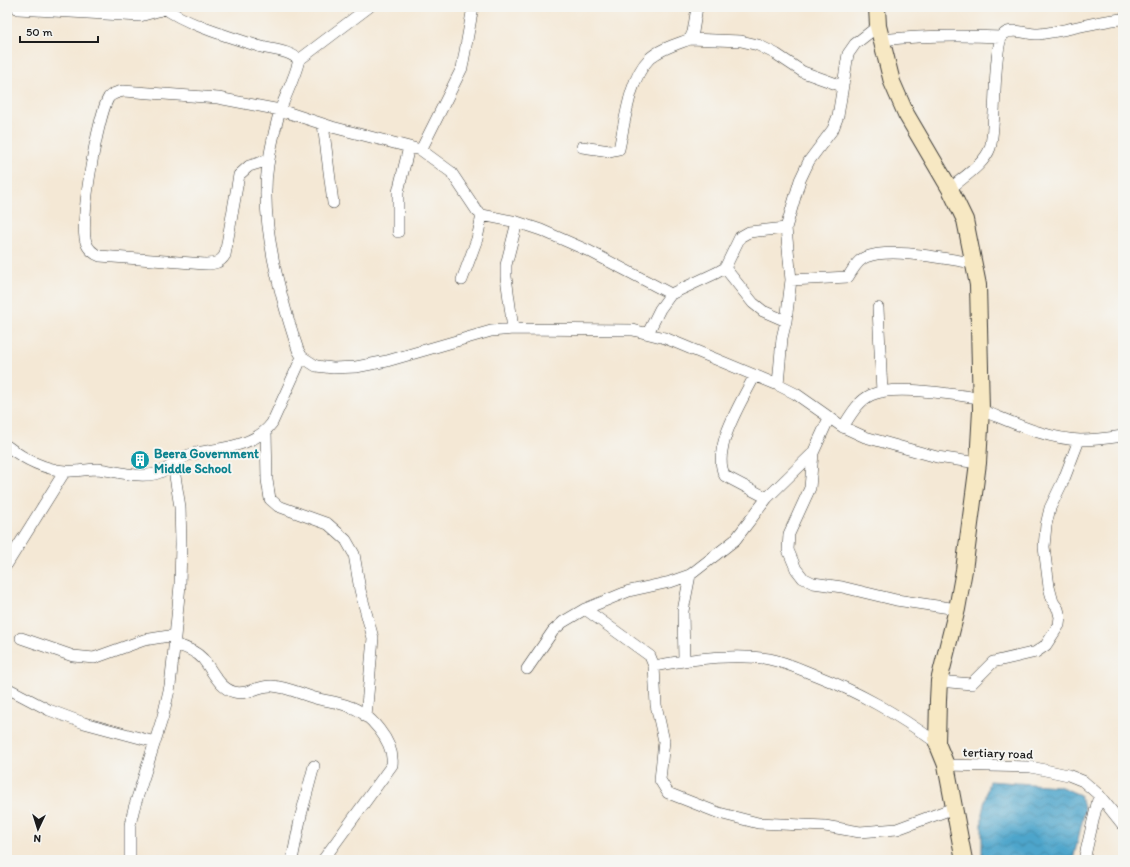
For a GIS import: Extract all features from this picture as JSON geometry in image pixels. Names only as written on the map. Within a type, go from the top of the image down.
[{"type":"street","points":[[368,7],[299,60],[280,110],[269,160],[266,184],[269,242],[292,332],[302,357],[316,366],[333,368],[356,367],[387,361],[491,331],[512,328],[633,330],[648,332],[778,385],[796,394],[843,427],[885,444],[937,457],[978,463]]},
{"type":"street","points":[[421,150],[462,68],[473,7]]},
{"type":"street","points":[[690,39],[693,32],[697,7]]},
{"type":"street","points":[[877,7],[880,33],[892,82],[906,114],[950,189],[965,220],[978,285],[980,404],[978,463],[957,609],[939,681],[937,743],[946,765],[964,860]]},
{"type":"street","points":[[18,8],[140,16],[164,8],[202,27],[259,46],[294,55],[299,60]]},
{"type":"street","points":[[950,189],[983,160],[990,148],[993,134],[998,55],[1001,37],[1005,33],[1014,31],[1037,34],[1123,19]]},
{"type":"street","points":[[778,385],[782,338],[792,280],[786,228],[800,180],[809,161],[833,129],[848,54],[855,44],[880,33],[1001,37]]},
{"type":"street","points":[[582,147],[610,151],[619,149],[635,80],[642,67],[650,58],[690,39],[741,41],[758,45],[776,54],[804,72],[842,86]]},
{"type":"street","points":[[269,160],[244,168],[239,175],[226,255],[222,261],[213,264],[205,264],[100,256],[90,250],[86,243],[84,225],[89,182],[102,116],[110,96],[123,91],[218,98],[280,110],[323,124],[421,150],[452,172],[477,211],[482,214],[517,222],[541,230],[589,251],[671,294]]},
{"type":"street","points":[[323,124],[333,203]]},
{"type":"street","points":[[398,232],[398,192],[409,147]]},
{"type":"street","points":[[462,280],[477,239],[482,214]]},
{"type":"street","points":[[512,328],[506,265],[517,222]]},
{"type":"street","points":[[648,332],[660,309],[671,294],[725,268],[740,237],[749,232],[786,228]]},
{"type":"street","points":[[792,280],[848,277],[859,261],[865,257],[876,255],[908,255],[974,263]]},
{"type":"street","points":[[725,268],[753,303],[763,310],[786,321]]},
{"type":"street","points":[[878,308],[882,392]]},
{"type":"street","points":[[7,446],[37,464],[65,471],[98,469],[134,475],[155,474],[164,471],[189,454],[238,445],[266,431],[272,423],[302,357]]},
{"type":"street","points":[[755,375],[725,433],[721,462],[722,471],[725,476],[767,498]]},
{"type":"street","points":[[843,427],[863,400],[871,395],[882,392],[916,392],[980,404],[1033,430],[1079,440],[1123,436]]},
{"type":"street","points":[[829,418],[813,453],[810,488],[789,534],[788,550],[796,569],[803,578],[813,583],[842,587],[888,598],[957,609]]},
{"type":"street","points":[[266,431],[267,480],[270,499],[278,506],[328,524],[346,540],[354,554],[360,590],[373,638],[366,717]]},
{"type":"street","points":[[939,681],[971,684],[993,662],[1036,652],[1046,645],[1059,625],[1060,617],[1058,609],[1053,602],[1049,587],[1044,547],[1046,525],[1050,508],[1064,479],[1079,440]]},
{"type":"street","points":[[527,669],[553,631],[563,622],[585,609],[629,591],[670,582],[690,575],[734,540],[767,498],[813,453]]},
{"type":"street","points":[[130,860],[130,825],[170,686],[175,640],[180,585],[181,544],[180,507],[173,464]]},
{"type":"street","points":[[7,564],[65,471]]},
{"type":"street","points":[[684,660],[683,610],[690,575]]},
{"type":"street","points":[[585,609],[650,656],[654,666],[656,705],[664,741],[660,780],[668,793],[719,813],[758,823],[825,826],[860,832],[898,829],[954,808]]},
{"type":"street","points":[[21,638],[73,656],[94,658],[144,640],[175,640],[194,651],[203,659],[223,685],[234,692],[245,694],[258,688],[270,686],[283,688],[328,702],[349,706],[366,717],[377,726],[388,742],[392,751],[392,765],[322,860]]},
{"type":"street","points":[[654,666],[684,660],[735,657],[769,659],[842,685],[884,706],[937,743]]},
{"type":"street","points":[[9,689],[49,710],[84,723],[155,742]]},
{"type":"street","name":"tertiary road","points":[[946,765],[1009,765],[1031,767],[1068,775],[1084,781],[1099,795],[1123,825]]},
{"type":"street","points":[[292,860],[300,815],[314,766]]},
{"type":"street","points":[[1084,860],[1099,795]]},
{"type":"water","points":[[989,781],[1059,786],[1080,795],[1085,810],[1073,860],[982,860],[982,814]]},
{"type":"place","name":"Beera Government Middle School","points":[[140,460]]}]
